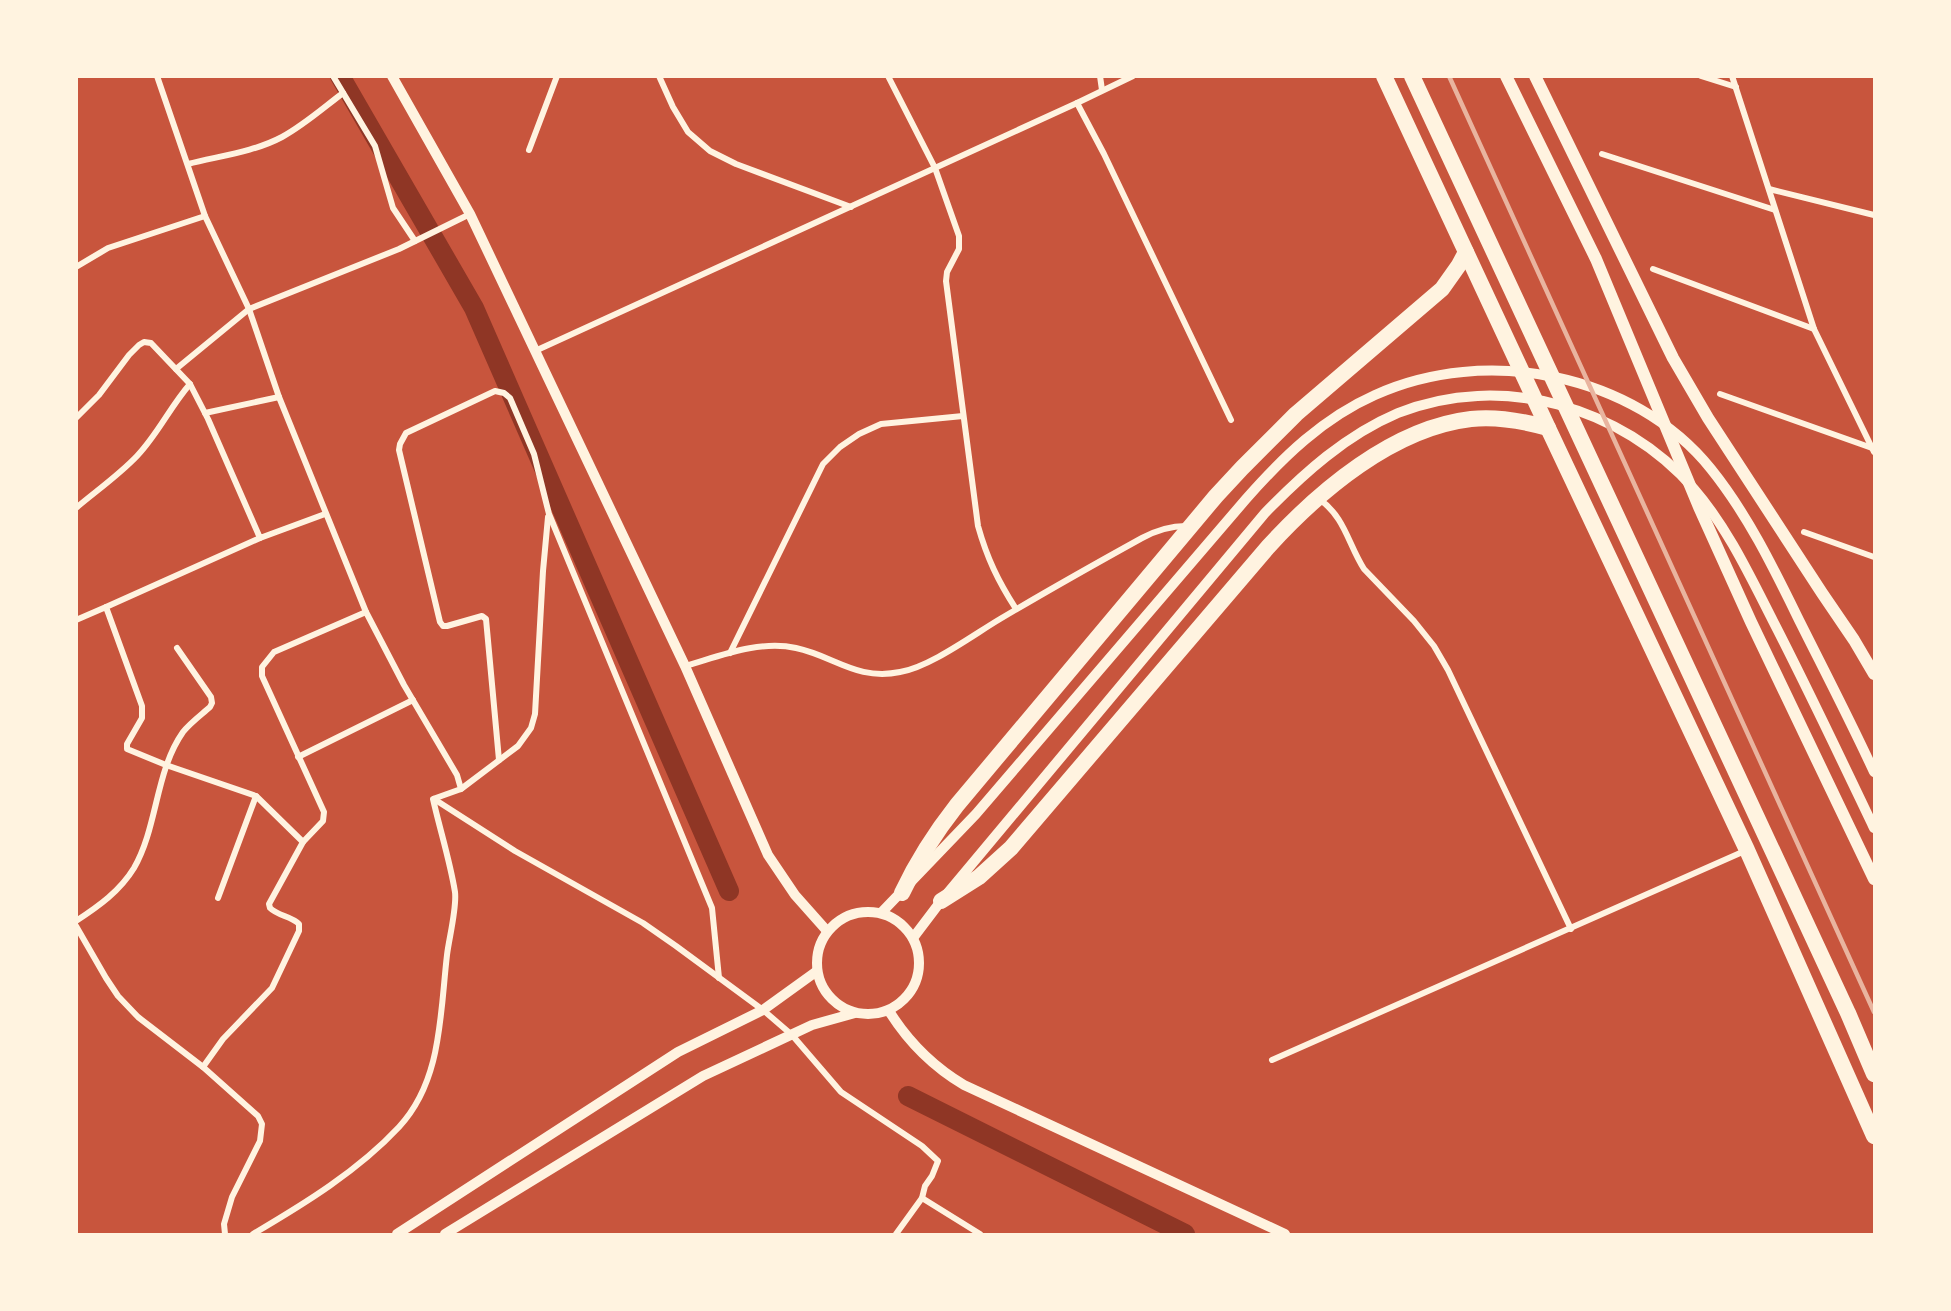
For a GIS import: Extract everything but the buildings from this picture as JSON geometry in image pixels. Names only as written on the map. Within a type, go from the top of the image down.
[{"type":"highway","points":[[1384,76],[1747,850],[1875,1136]]},
{"type":"highway","points":[[1412,76],[1875,1074]]},
{"type":"highway","points":[[902,893],[935,832],[1242,468],[1296,414],[1442,289],[1466,252]]},
{"type":"highway","points":[[941,901],[979,877],[1011,848],[1268,547],[1295,518],[1337,482],[1379,453],[1433,428],[1471,419],[1490,418],[1510,419],[1548,428]]},
{"type":"highway","points":[[1825,1024],[1848,1013]]},
{"type":"main road","points":[[1506,76],[1596,260],[1699,507],[1751,622],[1875,879]]},
{"type":"main road","points":[[1535,76],[1673,358],[1708,418],[1875,674]]},
{"type":"street","points":[[157,76],[205,216],[249,309],[279,397],[366,612],[381,644],[457,776],[461,789]]},
{"type":"street","points":[[333,76],[375,146],[393,208],[418,240]]},
{"type":"street","points":[[392,76],[535,351],[685,666],[768,855],[795,895],[827,931]]},
{"type":"street","points":[[529,150],[557,76]]},
{"type":"street","points":[[659,76],[672,107],[688,132],[710,151],[736,164],[851,207]]},
{"type":"street","points":[[888,76],[935,168],[959,236],[959,249],[947,272],[946,282],[978,526],[987,558],[1016,609]]},
{"type":"street","points":[[1100,76],[1102,90]]},
{"type":"street","points":[[535,351],[1077,104],[1132,76]]},
{"type":"street","points":[[1701,76],[1736,87]]},
{"type":"street","points":[[1732,76],[1814,329],[1873,450]]},
{"type":"street","points":[[188,164],[255,148],[281,138],[343,93]]},
{"type":"street","points":[[1077,104],[1104,154],[1231,420]]},
{"type":"street","points":[[1602,154],[1775,210]]},
{"type":"street","points":[[1769,189],[1875,215]]},
{"type":"street","points":[[76,267],[108,248],[205,216]]},
{"type":"street","points":[[176,369],[249,309],[352,269],[465,216]]},
{"type":"street","points":[[1653,269],[1814,329]]},
{"type":"street","points":[[76,418],[99,395],[129,355],[144,342],[154,345],[190,384],[260,538]]},
{"type":"street","points":[[881,913],[990,798],[1266,476],[1308,437],[1351,407],[1374,395],[1420,379],[1469,371],[1518,371],[1566,380],[1612,396],[1655,420],[1693,451],[1710,468],[1760,543],[1875,772]]},
{"type":"street","points":[[76,508],[136,457],[190,384]]},
{"type":"street","points":[[500,760],[486,619],[482,616],[447,627],[440,622],[399,450],[406,433],[495,391],[504,393],[510,398],[534,454],[549,514],[712,908],[719,978]]},
{"type":"street","points":[[1720,393],[1873,450]]},
{"type":"street","points":[[913,938],[941,901],[1265,513],[1294,483],[1330,453],[1374,425],[1398,414],[1430,404],[1471,396],[1521,397],[1571,407],[1617,427],[1659,454],[1695,490],[1724,531],[1750,576],[1875,828]]},
{"type":"street","points":[[205,413],[279,397]]},
{"type":"street","points":[[730,653],[823,464],[840,447],[881,424],[963,416]]},
{"type":"street","points":[[1317,498],[1341,521],[1364,569],[1414,621],[1434,646],[1448,670],[1571,929]]},
{"type":"street","points":[[76,620],[260,538],[325,514]]},
{"type":"street","points":[[433,799],[461,789],[525,739],[531,728],[535,714],[543,571],[549,514]]},
{"type":"street","points":[[685,666],[730,653],[761,646],[778,645],[813,653],[858,672],[899,673],[919,667],[1016,609],[1158,530],[1174,526],[1192,526]]},
{"type":"street","points":[[1804,532],[1875,557]]},
{"type":"street","points":[[106,607],[142,706],[142,718],[127,744],[127,749],[256,796],[303,842]]},
{"type":"street","points":[[203,1067],[223,1039],[272,988],[299,931],[299,924],[295,920],[272,911],[269,904],[303,842],[323,821],[324,812],[262,676],[261,667],[274,652],[366,612]]},
{"type":"street","points":[[76,921],[102,904],[118,889],[134,868],[144,846],[166,765],[182,734],[212,703],[211,697],[177,648]]},
{"type":"street","points":[[298,757],[413,700]]},
{"type":"street","points":[[218,898],[256,796]]},
{"type":"street","points":[[433,799],[514,851],[643,923],[763,1010],[792,1035],[841,1092],[922,1146],[938,1161],[925,1186],[922,1198],[896,1234]]},
{"type":"street","points":[[253,1234],[328,1187],[367,1157],[400,1126],[416,1104],[429,1078],[437,1049],[455,894],[433,799]]},
{"type":"street","points":[[1272,1060],[1747,850]]},
{"type":"street","points":[[881,913],[894,918],[913,938],[919,954],[919,971],[914,988],[904,1001],[889,1011],[872,1015],[855,1013],[841,1008],[830,998],[821,985],[816,957],[827,931],[838,921],[852,914],[881,913]]},
{"type":"street","points":[[76,926],[118,996],[138,1017],[203,1067],[258,1116],[262,1124],[260,1141],[229,1206],[224,1224],[225,1234]]},
{"type":"street","points":[[397,1234],[678,1052],[763,1010],[817,971]]},
{"type":"street","points":[[889,1011],[907,1038],[928,1061],[964,1086],[1285,1234]]},
{"type":"street","points":[[445,1234],[703,1076],[812,1025],[855,1013]]},
{"type":"street","points":[[922,1198],[980,1234]]},
{"type":"waterway","points":[[340,76],[474,308],[729,891]]},
{"type":"waterway","points":[[908,1096],[1185,1234]]},
{"type":"railway","points":[[1449,76],[1874,1012]]}]
